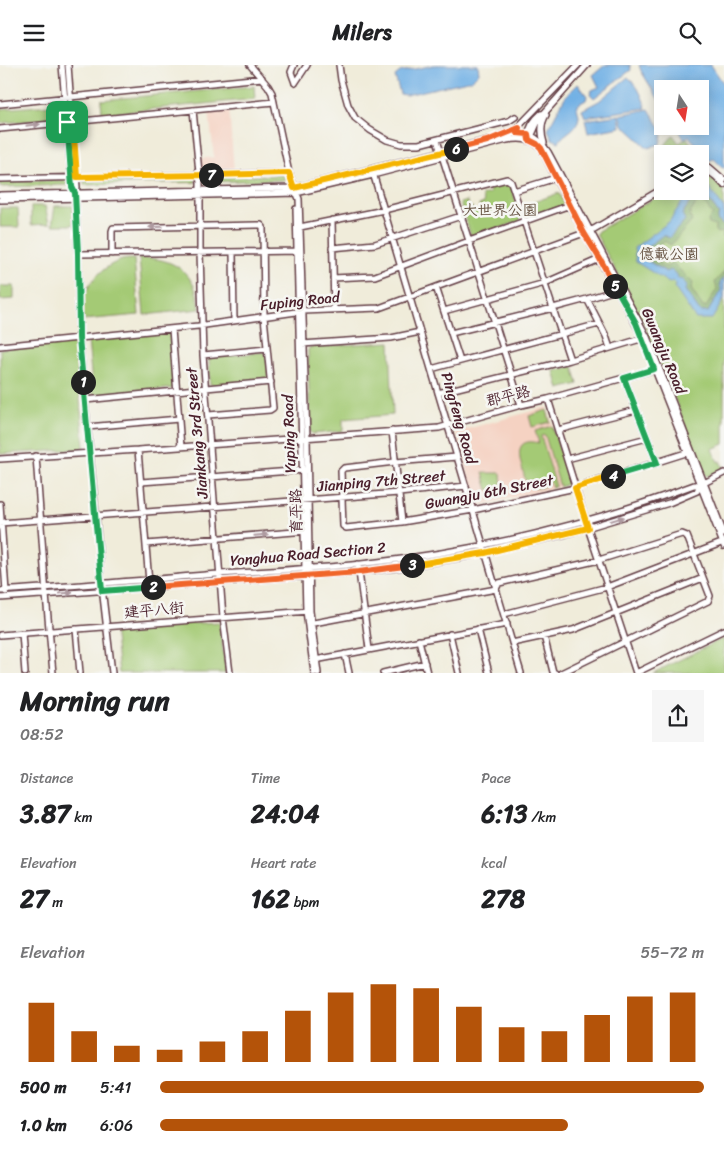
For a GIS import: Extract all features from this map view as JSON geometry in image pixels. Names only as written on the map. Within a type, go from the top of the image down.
[{"type":"street","points":[[62,65],[68,98]]},
{"type":"street","points":[[68,65],[68,98],[74,177],[72,187],[75,196],[78,254],[79,338],[101,583],[112,673]]},
{"type":"street","points":[[250,65],[272,93],[289,173],[295,191]]},
{"type":"street","points":[[294,65],[291,72],[295,83],[308,65]]},
{"type":"street","points":[[339,65],[348,105],[355,118],[387,140],[401,144],[419,145],[509,121],[515,117]]},
{"type":"street","points":[[518,131],[520,125],[578,65]]},
{"type":"street","points":[[530,137],[539,119],[587,65]]},
{"type":"street","points":[[0,104],[262,78]]},
{"type":"street","points":[[548,152],[541,127],[543,119],[556,100]]},
{"type":"street","points":[[0,129],[274,102]]},
{"type":"street","name":"Jiankang 3rd Street","points":[[193,110],[200,193],[203,355],[220,582],[230,673]]},
{"type":"street","points":[[442,155],[518,131],[530,137]]},
{"type":"street","points":[[0,200],[75,196],[295,191],[507,140],[530,137]]},
{"type":"street","name":"Gwangju Road","points":[[530,137],[539,139],[548,152],[558,177]]},
{"type":"street","name":"Gwangju Road","points":[[530,137],[541,148],[572,204],[584,233],[602,258]]},
{"type":"street","points":[[437,140],[521,405]]},
{"type":"street","points":[[709,167],[724,179]]},
{"type":"street","name":"Pingfeng Road","points":[[373,172],[521,673]]},
{"type":"street","points":[[709,172],[724,185]]},
{"type":"street","points":[[0,179],[289,173]]},
{"type":"street","points":[[514,191],[558,177]]},
{"type":"street","points":[[300,227],[384,210],[507,179],[511,182],[525,221],[570,360]]},
{"type":"street","name":"Yuping Road","points":[[295,191],[299,199],[299,251]]},
{"type":"street","name":"Yuping Road","points":[[295,191],[299,251],[306,531]]},
{"type":"street","name":"Fuping Road","points":[[0,346],[202,326],[300,311],[379,308],[594,229],[654,192]]},
{"type":"street","points":[[0,195],[75,196]]},
{"type":"street","points":[[333,278],[375,276],[572,204]]},
{"type":"street","name":"Gwangju Road","points":[[572,204],[590,230],[602,258],[645,338],[724,544]]},
{"type":"street","points":[[332,249],[374,244],[461,216]]},
{"type":"street","points":[[332,220],[334,310]]},
{"type":"street","points":[[112,253],[113,228],[261,225],[263,227],[264,317],[273,407],[270,410],[208,415]]},
{"type":"street","points":[[78,254],[299,251]]},
{"type":"street","points":[[233,252],[234,321]]},
{"type":"street","points":[[444,311],[545,283],[602,258]]},
{"type":"street","points":[[436,287],[460,361]]},
{"type":"street","points":[[451,333],[553,308],[619,289]]},
{"type":"street","points":[[587,299],[610,348]]},
{"type":"street","points":[[431,369],[599,324]]},
{"type":"street","points":[[172,329],[181,447]]},
{"type":"street","points":[[301,344],[391,338],[420,332]]},
{"type":"street","points":[[438,393],[570,360],[645,338]]},
{"type":"street","points":[[203,355],[267,349]]},
{"type":"street","name":"郡平路","points":[[0,459],[439,428],[657,369]]},
{"type":"street","points":[[624,378],[657,463]]},
{"type":"street","points":[[85,400],[270,382]]},
{"type":"street","points":[[548,399],[575,488],[636,673],[724,630]]},
{"type":"street","points":[[558,430],[636,410]]},
{"type":"street","points":[[88,427],[179,419]]},
{"type":"street","points":[[392,431],[402,522]]},
{"type":"street","points":[[566,459],[647,438]]},
{"type":"street","points":[[138,450],[149,587]]},
{"type":"street","name":"Gwangju 6th Street","points":[[342,498],[342,526],[346,529],[402,522],[473,510],[575,488],[690,452]]},
{"type":"street","points":[[36,457],[53,673]]},
{"type":"street","points":[[342,498],[341,471],[344,467],[457,457]]},
{"type":"street","points":[[141,482],[305,470]]},
{"type":"street","name":"Yonghua Road Section 2","points":[[3,591],[307,569],[423,556],[483,545],[586,521],[654,500],[724,473]]},
{"type":"street","name":"Gwangju Road","points":[[702,483],[724,534]]},
{"type":"street","name":"Yonghua Road Section 2","points":[[3,598],[396,568],[485,553],[588,528],[680,498],[697,491],[702,483]]},
{"type":"street","name":"Jianping 7th Street","points":[[1,523],[342,498],[466,486]]},
{"type":"street","points":[[0,504],[3,598]]},
{"type":"street","points":[[146,544],[306,531]]},
{"type":"street","name":"育平路","points":[[306,531],[308,611]]},
{"type":"street","points":[[310,623],[496,589],[499,583],[599,560],[682,535],[687,536],[710,596],[708,601],[561,673]]},
{"type":"street","points":[[504,614],[608,587],[724,544]]},
{"type":"street","points":[[358,564],[369,649]]},
{"type":"street","points":[[512,643],[573,630],[704,578]]},
{"type":"street","points":[[308,611],[314,673]]},
{"type":"street","name":"建平八街","points":[[0,635],[308,611]]},
{"type":"street","points":[[314,660],[507,624]]},
{"type":"street","points":[[76,629],[80,673]]},
{"type":"street","points":[[478,629],[490,673]]},
{"type":"street","points":[[22,633],[25,673]]},
{"type":"street","points":[[450,635],[459,673]]},
{"type":"street","points":[[544,637],[553,672],[555,673]]},
{"type":"street","points":[[419,640],[427,673]]},
{"type":"street","points":[[345,654],[350,673]]},
{"type":"street","points":[[314,660],[318,673]]},
{"type":"street","points":[[383,673],[425,663]]},
{"type":"shaded area","points":[[229,109],[234,171],[203,173],[201,171],[200,159],[214,157],[209,111]]},
{"type":"shaded area","points":[[547,407],[570,483],[477,506],[456,432]]},
{"type":"green space","points":[[254,86],[255,99],[102,114],[101,100]]},
{"type":"green space","points":[[53,105],[54,119],[0,123],[0,109]]},
{"type":"green space","points":[[673,135],[679,143],[687,138],[692,145],[666,145]]},
{"type":"green space","points":[[283,175],[284,180],[202,182],[202,178]]},
{"type":"green space","name":"億載公園","points":[[709,176],[724,190],[724,444],[712,449],[723,468],[708,476],[705,475],[646,327],[596,234],[598,231],[654,199],[709,200]]},
{"type":"green space","points":[[195,178],[196,182],[84,185],[86,180]]},
{"type":"green space","points":[[65,180],[68,182],[68,185],[0,187],[0,182]]},
{"type":"green space","name":"大世界公園","points":[[507,181],[510,182],[521,218],[520,221],[474,237],[471,236],[460,203],[467,201],[468,207],[472,207],[475,211],[480,210],[479,205],[484,203],[482,195],[490,193],[488,186]]},
{"type":"green space","points":[[559,193],[565,205],[529,217],[527,216],[523,206]]},
{"type":"green space","points":[[691,200],[698,200],[689,215],[692,221],[671,245],[664,241],[648,253],[648,256],[666,267],[673,263],[693,283],[691,289],[703,307],[706,307],[717,289],[715,282],[724,272],[724,278],[720,283],[721,290],[708,312],[700,312],[680,280],[671,270],[667,272],[643,258],[642,251],[663,235],[682,214]]},
{"type":"green space","points":[[702,200],[709,200],[719,214],[717,220],[724,226],[724,239],[721,232],[717,233],[715,231],[715,226],[709,224],[708,220],[713,215]]},
{"type":"green space","points":[[31,206],[45,206],[49,224],[31,225]]},
{"type":"green space","points":[[55,206],[73,206],[73,225],[52,225]]},
{"type":"green space","points":[[0,208],[18,208],[19,227],[0,227]]},
{"type":"green space","points":[[139,258],[163,260],[182,270],[194,286],[200,309],[144,315]]},
{"type":"green space","points":[[134,259],[139,315],[83,320],[82,304],[84,297],[95,278],[112,264]]},
{"type":"green space","points":[[0,286],[14,286],[14,299],[0,300]]},
{"type":"green space","points":[[172,332],[177,388],[93,396],[88,340]]},
{"type":"green space","points":[[75,342],[84,446],[81,449],[0,454],[0,349]]},
{"type":"green space","points":[[390,342],[393,415],[343,419],[343,431],[313,434],[310,432],[308,350],[310,347]]},
{"type":"green space","points":[[264,352],[266,354],[269,378],[267,381],[210,384],[209,359],[212,357]]},
{"type":"green space","points":[[573,366],[578,384],[559,389],[554,371]]},
{"type":"green space","points":[[547,410],[550,422],[532,427],[529,416]]},
{"type":"green space","points":[[552,426],[570,483],[560,487],[545,435],[541,436],[556,486],[552,488],[550,481],[541,488],[535,488],[529,486],[525,479],[520,459],[520,449],[526,443],[539,443],[535,431]]},
{"type":"green space","points":[[483,473],[501,473],[502,487],[488,490]]},
{"type":"green space","points":[[219,622],[226,673],[119,673],[114,628]]},
{"type":"green space","points":[[724,638],[724,673],[653,673]]},
{"type":"water","points":[[434,65],[478,65],[479,73],[472,80],[406,95],[400,94],[395,76],[400,72]]},
{"type":"water","points":[[605,65],[630,65],[631,70],[594,98],[590,94],[592,90],[599,87],[593,75]]},
{"type":"water","points":[[639,65],[711,65],[724,84],[724,169],[714,159],[709,160],[709,145],[696,145],[689,136],[684,139],[682,135],[709,135],[709,80],[654,80],[654,92]]},
{"type":"water","points":[[628,77],[639,91],[646,108],[585,117],[582,110],[599,101]]},
{"type":"water","points":[[578,84],[587,96],[586,100],[577,105],[578,122],[559,142],[552,139],[548,129],[565,97]]},
{"type":"water","points":[[649,109],[654,117],[654,135],[662,135],[660,144],[648,148],[623,125],[620,115]]},
{"type":"water","points":[[619,115],[621,127],[588,133],[585,120]]},
{"type":"water","points":[[709,187],[724,209],[724,226],[717,220],[719,214],[709,200]]},
{"type":"water","points":[[683,200],[691,200],[682,214],[685,220],[669,238],[663,235],[642,251],[643,258],[666,272],[671,270],[678,276],[687,285],[685,290],[700,312],[708,312],[721,290],[720,283],[724,278],[724,299],[712,319],[696,319],[674,287],[676,284],[673,281],[669,283],[636,262],[634,248],[669,222]]},
{"type":"route","points":[[73,121],[77,177],[289,173],[294,188],[487,141],[519,128],[517,133],[528,134],[529,140],[541,148],[584,233],[636,323],[643,339],[654,369],[624,378],[657,463],[575,488],[588,528],[485,553],[378,570],[102,591],[79,338],[75,193],[72,187],[67,122],[73,121]]}]
